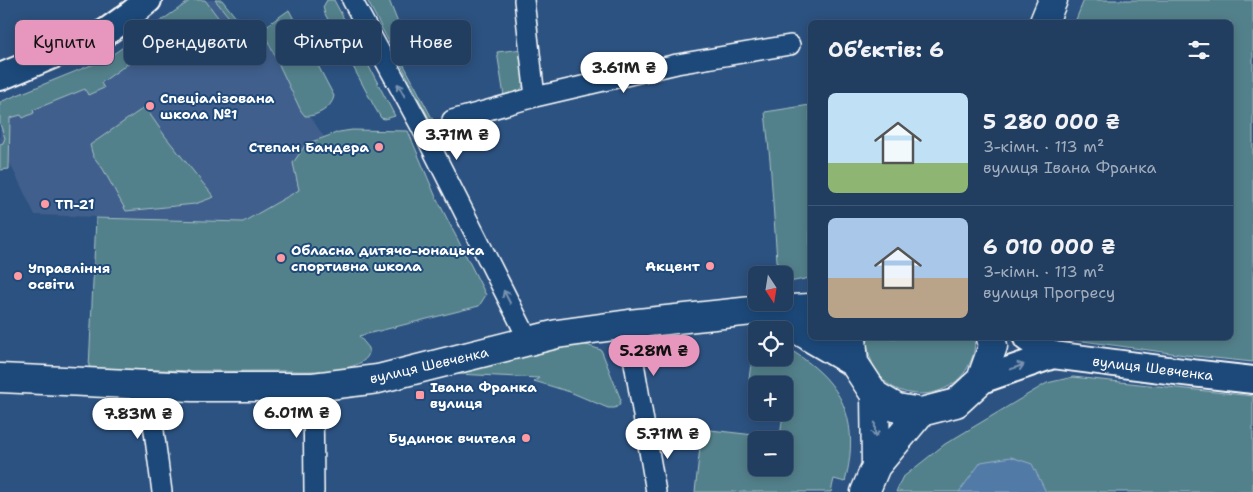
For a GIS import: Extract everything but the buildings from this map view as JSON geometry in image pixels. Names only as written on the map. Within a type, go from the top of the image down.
[{"type":"main road","points":[[1045,20],[1053,0]]},
{"type":"main road","name":"вулиця Шевченка","points":[[793,309],[808,308]]},
{"type":"main road","name":"вулиця Шевченка","points":[[0,378],[192,387],[313,387],[378,379],[557,334],[628,324],[766,311]]},
{"type":"main road","points":[[766,311],[808,335]]},
{"type":"main road","points":[[821,340],[853,350],[875,395],[876,466]]},
{"type":"main road","points":[[875,395],[896,408],[922,412],[956,403],[981,380],[993,346],[992,340]]},
{"type":"main road","points":[[865,492],[876,466],[922,412]]},
{"type":"street","points":[[0,77],[106,32],[148,0]]},
{"type":"street","points":[[352,0],[421,127],[529,341]]},
{"type":"street","points":[[524,0],[535,97]]},
{"type":"street","points":[[452,120],[535,97],[678,64],[790,44]]},
{"type":"street","points":[[628,324],[656,492]]},
{"type":"street","name":"вулиця Шевченка","points":[[1030,340],[1053,355],[1253,380]]},
{"type":"street","name":"вулиця Шевченка","points":[[981,380],[1053,355]]},
{"type":"street","points":[[148,385],[162,492]]},
{"type":"street","points":[[313,387],[314,492]]},
{"type":"shaded area","name":"Спеціалізована школа №1","points":[[191,0],[222,0],[238,20],[162,20]]},
{"type":"shaded area","name":"Спеціалізована школа №1","points":[[266,37],[276,58],[276,65],[279,65],[301,111],[305,116],[310,116],[324,137],[306,144],[299,190],[243,222],[35,215],[0,143],[0,102],[91,65],[114,65],[114,53],[124,47],[124,65],[266,65]]},
{"type":"shaded area","points":[[1011,457],[1032,464],[1046,492],[959,492],[981,462]]},
{"type":"green space","points":[[191,0],[205,0],[220,20],[162,20]]},
{"type":"green space","points":[[215,0],[222,0],[238,20],[231,20]]},
{"type":"green space","points":[[327,0],[334,0],[345,20],[328,20],[323,7]]},
{"type":"green space","points":[[367,0],[389,0],[397,20],[391,20],[391,46],[381,27],[381,20],[378,20]]},
{"type":"green space","points":[[1084,0],[1253,0],[1253,362],[1076,340],[1233,340],[1233,20],[1076,20]]},
{"type":"green space","points":[[289,10],[294,20],[276,20],[276,58],[266,37],[266,26]]},
{"type":"green space","points":[[124,47],[124,65],[126,65],[101,83],[104,88],[88,95],[85,89],[33,110],[34,113],[23,118],[21,115],[10,118],[9,169],[0,170],[0,144],[3,143],[5,138],[0,124],[0,102],[91,65],[114,65],[114,53]]},
{"type":"green space","points":[[523,49],[526,76],[523,86],[520,90],[504,96],[497,52]]},
{"type":"green space","points":[[279,65],[318,65],[334,96],[333,100],[323,111],[305,116]]},
{"type":"green space","points":[[352,65],[368,65],[395,116],[385,119],[381,118]]},
{"type":"green space","points":[[401,65],[404,65],[433,120],[430,120]]},
{"type":"green space","points":[[808,105],[808,278],[793,281],[793,266],[777,266],[765,112]]},
{"type":"green space","points":[[145,107],[165,136],[214,197],[195,204],[126,211],[103,169],[93,156],[90,145]]},
{"type":"green space","name":"Обласна дитячо-юнацька спортивна школа","points":[[352,130],[408,131],[435,195],[486,295],[479,306],[359,336],[369,348],[369,354],[356,365],[337,370],[233,371],[89,368],[96,218],[243,222],[299,190],[293,163],[306,144],[339,132]]},
{"type":"green space","points":[[868,340],[974,340],[975,342],[970,364],[959,379],[948,387],[935,392],[921,394],[894,388],[882,379],[874,367]]},
{"type":"green space","points":[[581,343],[601,350],[621,400],[615,408],[608,408],[570,392],[534,381],[539,378],[456,374],[559,345]]},
{"type":"green space","points":[[793,352],[803,358],[826,378],[843,404],[848,418],[850,433],[849,465],[845,482],[834,479],[831,492],[695,492],[702,429],[748,434],[748,476],[793,476],[793,431],[781,431],[782,421],[793,421],[793,376],[749,376],[751,366],[793,366]]},
{"type":"green space","points":[[1073,377],[1253,396],[1253,492],[896,492],[902,478],[945,444],[1047,383]]},
{"type":"place","name":"Спеціалізована школа №1","points":[[150,106]]},
{"type":"place","name":"Степан Бандера","points":[[379,147]]},
{"type":"place","name":"ТП-21","points":[[45,204]]},
{"type":"place","name":"Обласна дитячо-юнацька спортивна школа","points":[[281,258]]},
{"type":"place","name":"Акцент","points":[[710,266]]},
{"type":"place","name":"Управління освіти","points":[[18,276]]},
{"type":"place","name":"Івана Франка вулиця","points":[[420,395]]},
{"type":"place","name":"Будинок вчителя","points":[[526,438]]}]
